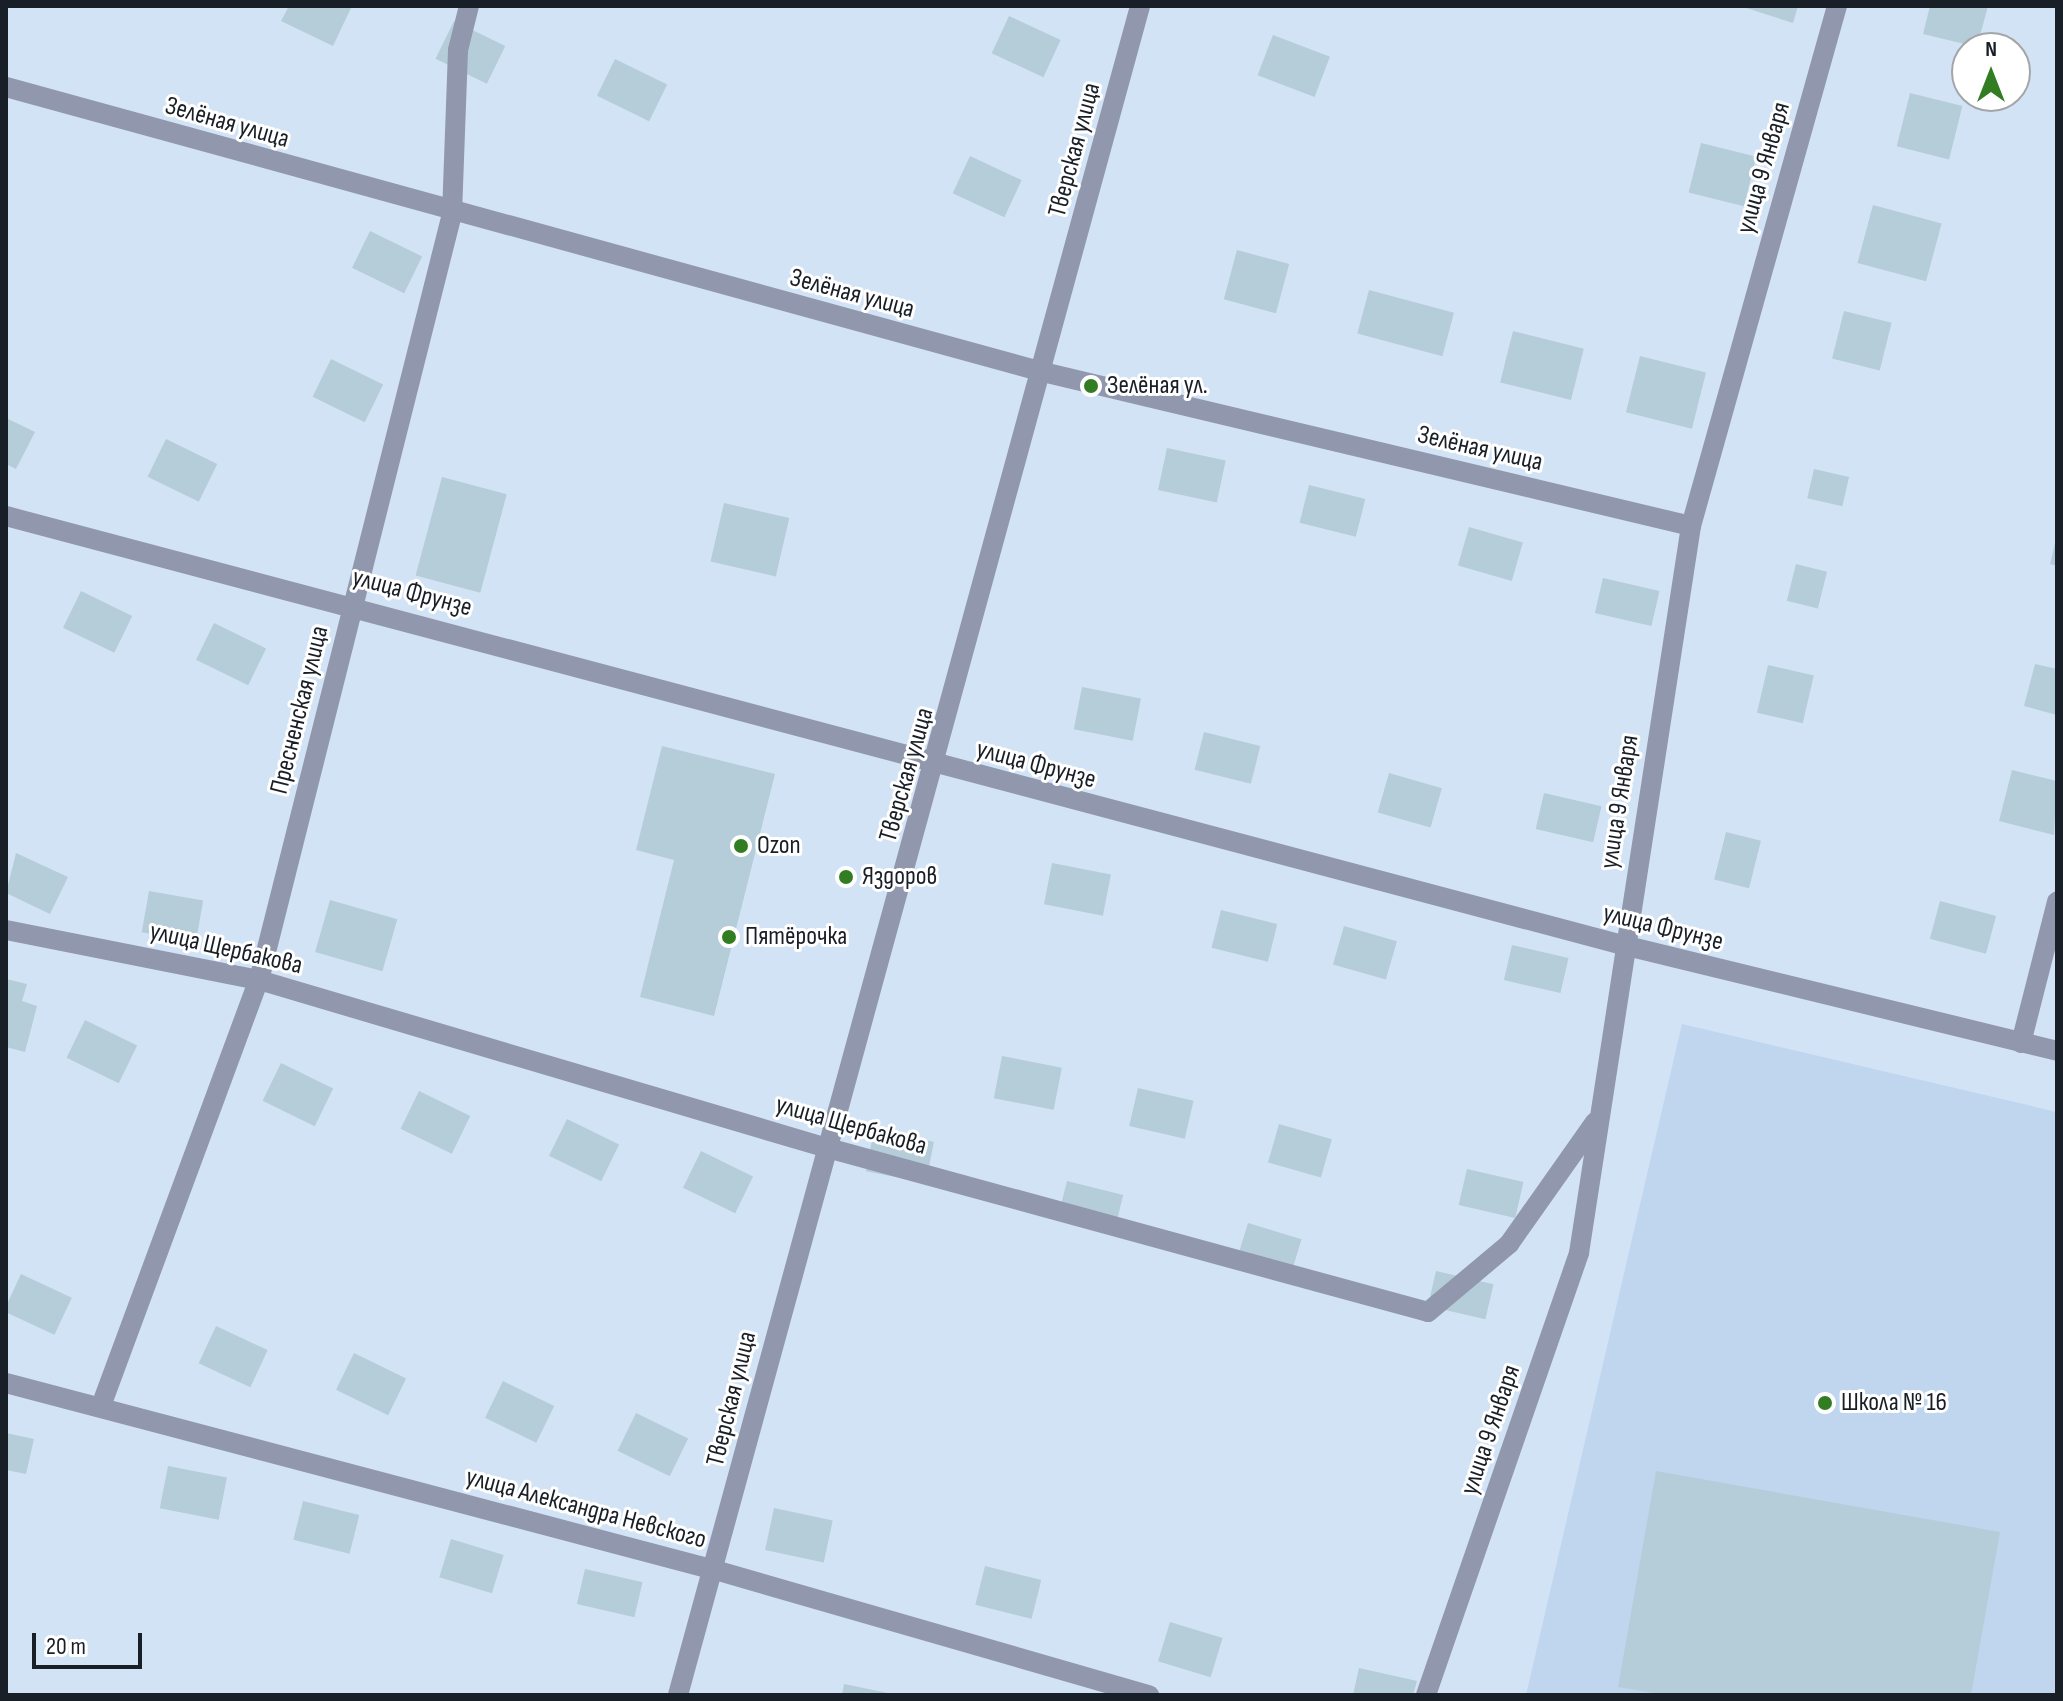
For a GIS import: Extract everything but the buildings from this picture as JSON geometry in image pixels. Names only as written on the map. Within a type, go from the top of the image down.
[{"type":"street","name":"Пресненская улица","points":[[101,1406],[259,980],[452,214],[458,50],[469,6]]},
{"type":"street","name":"Тверская улица","points":[[678,1695],[715,1570],[824,1147],[937,766],[1140,6]]},
{"type":"street","name":"улица 9 Января","points":[[1426,1695],[1579,1253],[1623,945],[1691,526],[1837,6]]},
{"type":"street","name":"Зелёная улица","points":[[6,87],[452,214],[1043,372],[1691,526]]},
{"type":"street","name":"улица Фрунзе","points":[[6,516],[353,603],[937,766],[1623,945],[2057,1051]]},
{"type":"street","points":[[2021,1043],[2057,902]]},
{"type":"street","name":"улица Щербакова","points":[[6,930],[259,980],[824,1147],[1428,1312],[1509,1244],[1599,1117]]},
{"type":"street","name":"улица Александра Невского","points":[[6,1383],[715,1570],[1149,1695]]},
{"type":"shaded area","name":"Школа № 16","points":[[1682,1024],[2057,1112],[2057,1695],[1526,1695]]},
{"type":"place","name":"Зелёная ул.","points":[[1091,386]]},
{"type":"place","name":"Ozon","points":[[741,846]]},
{"type":"place","name":"Яздоров","points":[[846,877]]},
{"type":"place","name":"Пятёрочка","points":[[729,937]]},
{"type":"place","name":"Школа № 16","points":[[1825,1403]]}]
